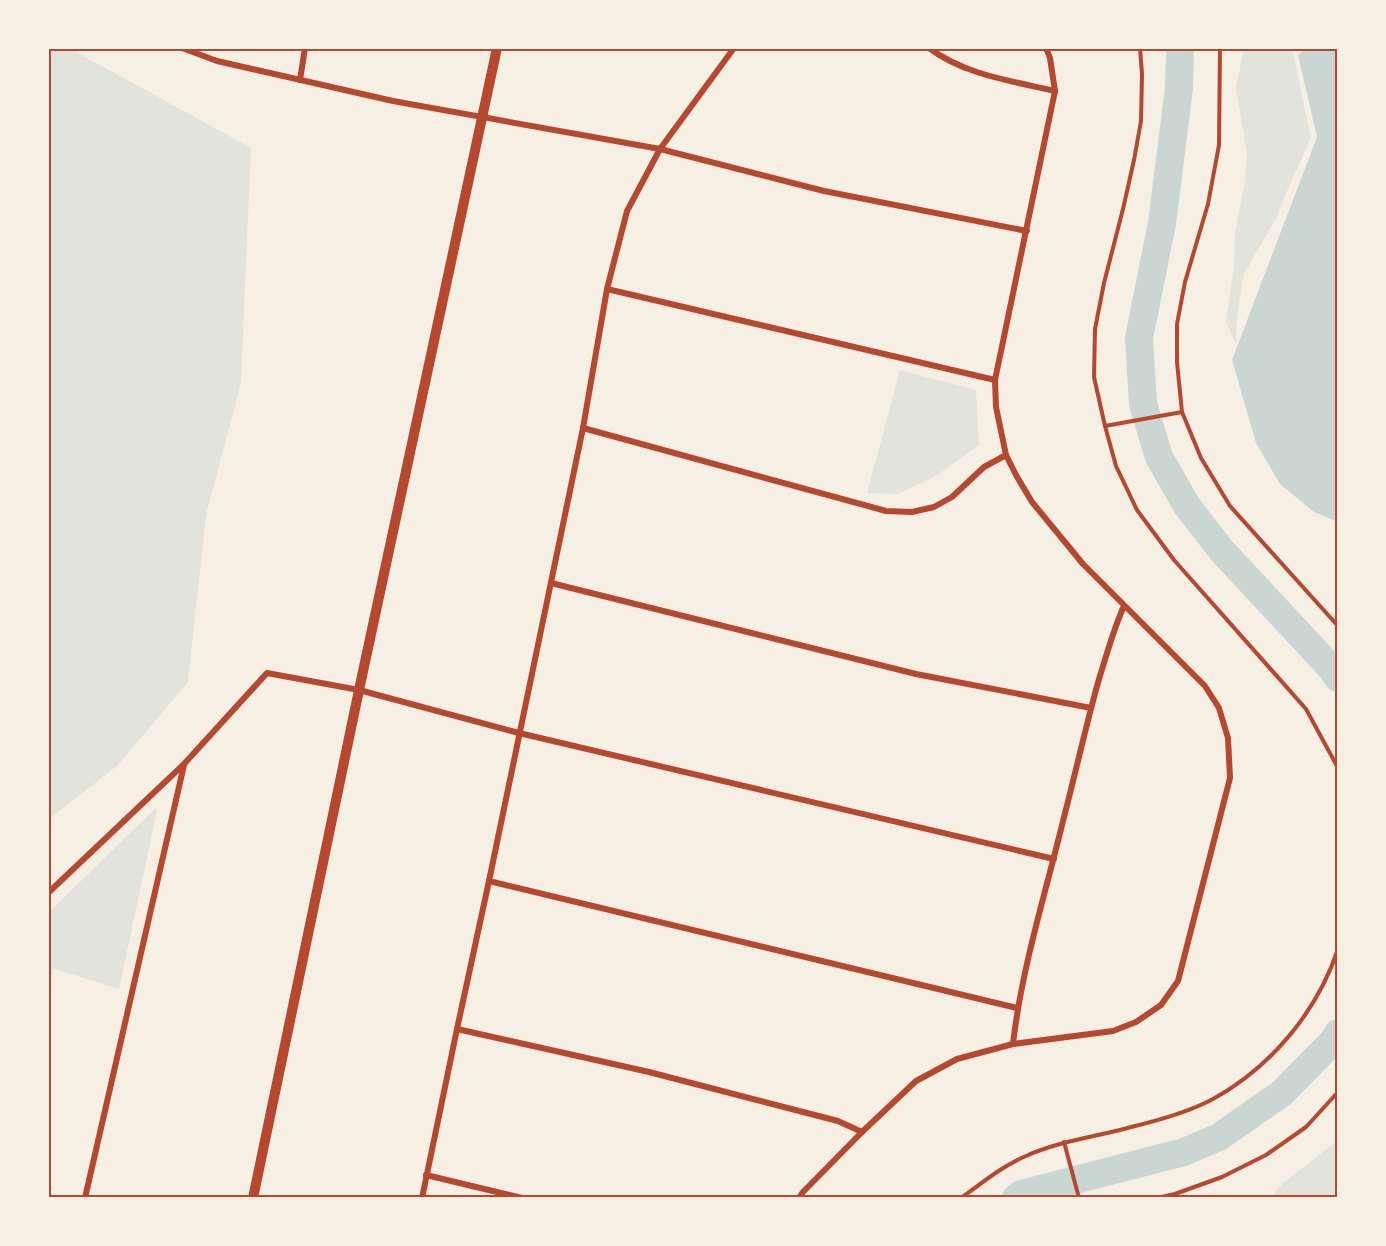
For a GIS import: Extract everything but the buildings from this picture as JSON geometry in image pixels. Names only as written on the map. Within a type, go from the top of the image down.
[{"type":"street","points":[[182,48],[217,61],[393,101],[660,149],[824,191],[1027,231]]},
{"type":"street","points":[[300,80],[305,48]]},
{"type":"street","points":[[253,1198],[496,48]]},
{"type":"street","points":[[422,1198],[583,428],[607,290],[627,211],[660,149],[734,48]]},
{"type":"street","points":[[929,48],[938,55],[980,74],[1055,91]]},
{"type":"street","points":[[799,1198],[862,1132],[916,1081],[957,1059],[1013,1044],[1113,1031],[1137,1022],[1161,1005],[1178,981],[1228,789],[1230,778],[1228,738],[1219,708],[1206,686],[1083,564],[1032,502],[1006,455],[996,407],[995,380],[1055,91],[1050,58],[1046,48]]},
{"type":"street","points":[[607,290],[995,380]]},
{"type":"street","points":[[583,428],[886,511],[912,512],[934,507],[952,497],[984,467],[1006,455]]},
{"type":"street","points":[[551,583],[916,674],[1091,708]]},
{"type":"street","points":[[1013,1044],[1017,1008],[1040,907],[1091,708],[1115,627],[1124,606]]},
{"type":"street","points":[[48,893],[184,764],[267,673],[359,690],[519,733],[1054,859]]},
{"type":"street","points":[[85,1198],[184,764]]},
{"type":"street","points":[[489,880],[1017,1008]]},
{"type":"street","points":[[457,1029],[649,1072],[838,1121],[862,1132]]},
{"type":"street","points":[[426,1175],[522,1198]]},
{"type":"path","points":[[1140,48],[1141,121],[1095,329],[1094,377],[1105,426],[1116,466],[1137,510],[1174,560],[1306,709],[1338,768]]},
{"type":"path","points":[[1220,48],[1219,145],[1208,204],[1185,282],[1177,324],[1177,362],[1182,412],[1201,458],[1230,506],[1338,627]]},
{"type":"path","points":[[1105,426],[1182,412]]},
{"type":"path","points":[[961,1198],[1000,1170],[1026,1156],[1064,1142],[1130,1128],[1174,1114],[1211,1100],[1251,1075],[1285,1042],[1310,1008],[1332,969],[1338,949]]},
{"type":"path","points":[[1156,1198],[1175,1194],[1222,1177],[1266,1155],[1306,1127],[1338,1092]]},
{"type":"path","points":[[1064,1142],[1079,1198]]},
{"type":"shaded area","points":[[48,48],[77,48],[80,54],[251,148],[241,383],[206,515],[188,682],[118,765],[48,820]]},
{"type":"shaded area","points":[[1244,48],[1298,48],[1293,52],[1311,138],[1276,218],[1243,276],[1236,345],[1226,321],[1234,267],[1235,233],[1244,186],[1247,154],[1236,88]]},
{"type":"shaded area","points":[[1308,48],[1338,48],[1338,522],[1314,512],[1280,484],[1256,443],[1232,360],[1317,137],[1298,55]]},
{"type":"shaded area","points":[[900,370],[976,390],[979,445],[936,476],[898,494],[867,493]]},
{"type":"shaded area","points":[[158,806],[119,989],[48,967],[48,913]]},
{"type":"shaded area","points":[[1338,1140],[1338,1198],[1271,1198],[1282,1184]]},
{"type":"waterway","points":[[1180,48],[1179,88],[1162,223],[1139,338],[1143,404],[1159,457],[1187,506],[1222,551],[1338,678]]},
{"type":"waterway","points":[[1016,1198],[1021,1194],[1184,1152],[1219,1137],[1282,1093],[1334,1040],[1338,1033]]}]
